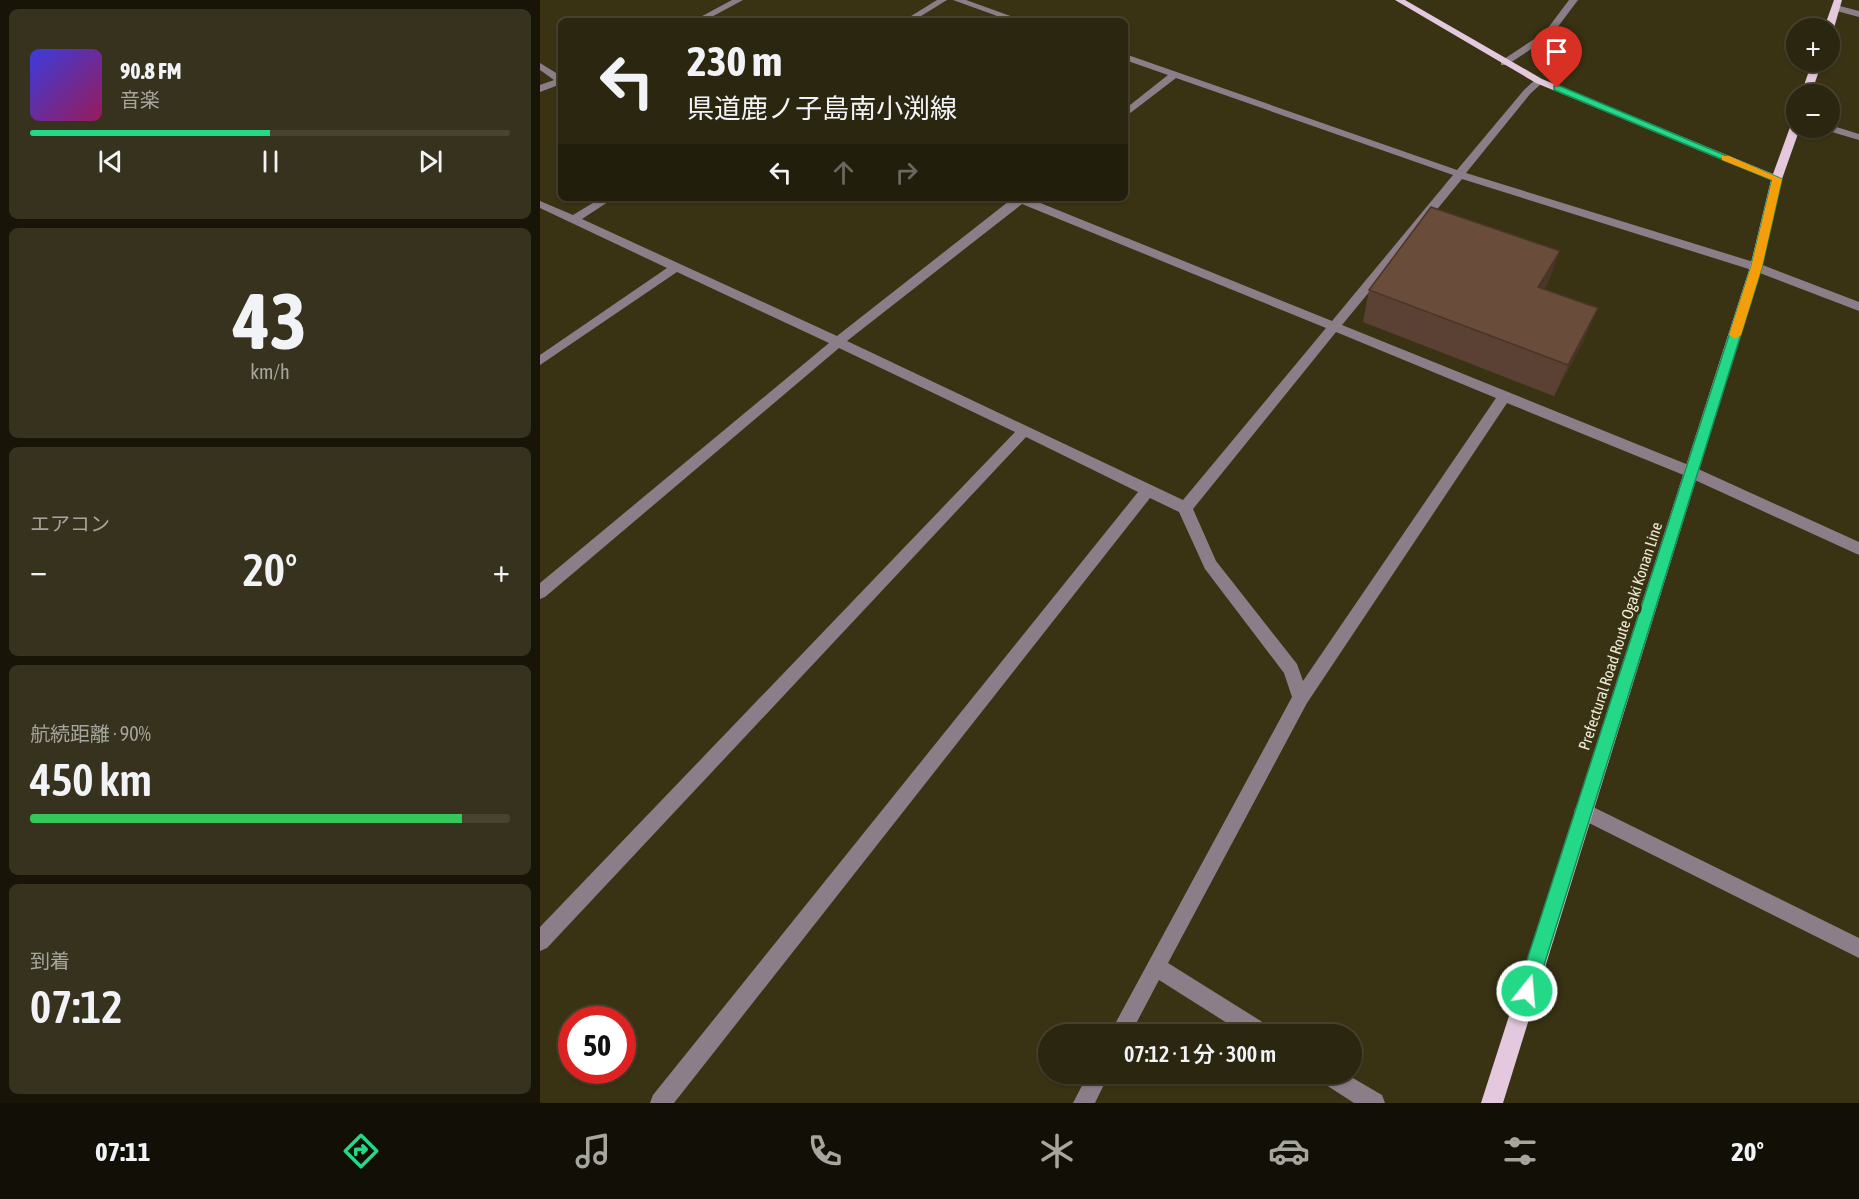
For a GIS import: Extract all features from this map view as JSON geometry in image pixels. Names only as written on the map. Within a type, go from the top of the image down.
[{"type":"main road","points":[[1399,0],[1504,63],[1539,81],[1777,179]]},
{"type":"main road","name":"Prefectural Road Route Ogaki Konan Line","points":[[1492,1103],[1756,267],[1777,179],[1791,138]]},
{"type":"street","points":[[703,18],[739,0]]},
{"type":"street","points":[[912,18],[943,0]]},
{"type":"street","points":[[957,0],[1011,18]]},
{"type":"street","points":[[1504,63],[1548,34],[1574,0]]},
{"type":"street","points":[[1837,4],[1859,14]]},
{"type":"street","points":[[1128,58],[1460,174],[1756,267],[1859,307]]},
{"type":"street","points":[[540,66],[558,78]]},
{"type":"street","points":[[1128,112],[1174,74]]},
{"type":"street","points":[[540,89],[558,81]]},
{"type":"street","points":[[1185,508],[1527,92],[1539,81]]},
{"type":"street","points":[[1840,131],[1859,137]]},
{"type":"street","points":[[574,219],[604,201]]},
{"type":"street","points":[[540,592],[837,342],[1016,201]]},
{"type":"street","points":[[1027,201],[1691,472],[1859,549]]},
{"type":"street","points":[[540,204],[1185,508],[1210,565],[1291,669],[1301,698]]},
{"type":"street","points":[[540,361],[676,267]]},
{"type":"street","points":[[1125,1024],[1301,698],[1504,397]]},
{"type":"street","points":[[540,940],[1024,431]]},
{"type":"street","points":[[661,1103],[1148,490]]},
{"type":"street","points":[[1583,811],[1859,948]]},
{"type":"street","points":[[1155,966],[1247,1024]]},
{"type":"street","points":[[1084,1103],[1094,1084]]},
{"type":"street","points":[[1343,1084],[1374,1103]]},
{"type":"building","points":[[1431,207],[1560,251],[1538,287],[1598,308],[1568,365],[1369,290]]},
{"type":"slow traffic","points":[[1726,158],[1777,179],[1756,267],[1735,335]]},
{"type":"route","points":[[1527,991],[1756,267],[1777,179],[1557,88]]}]
